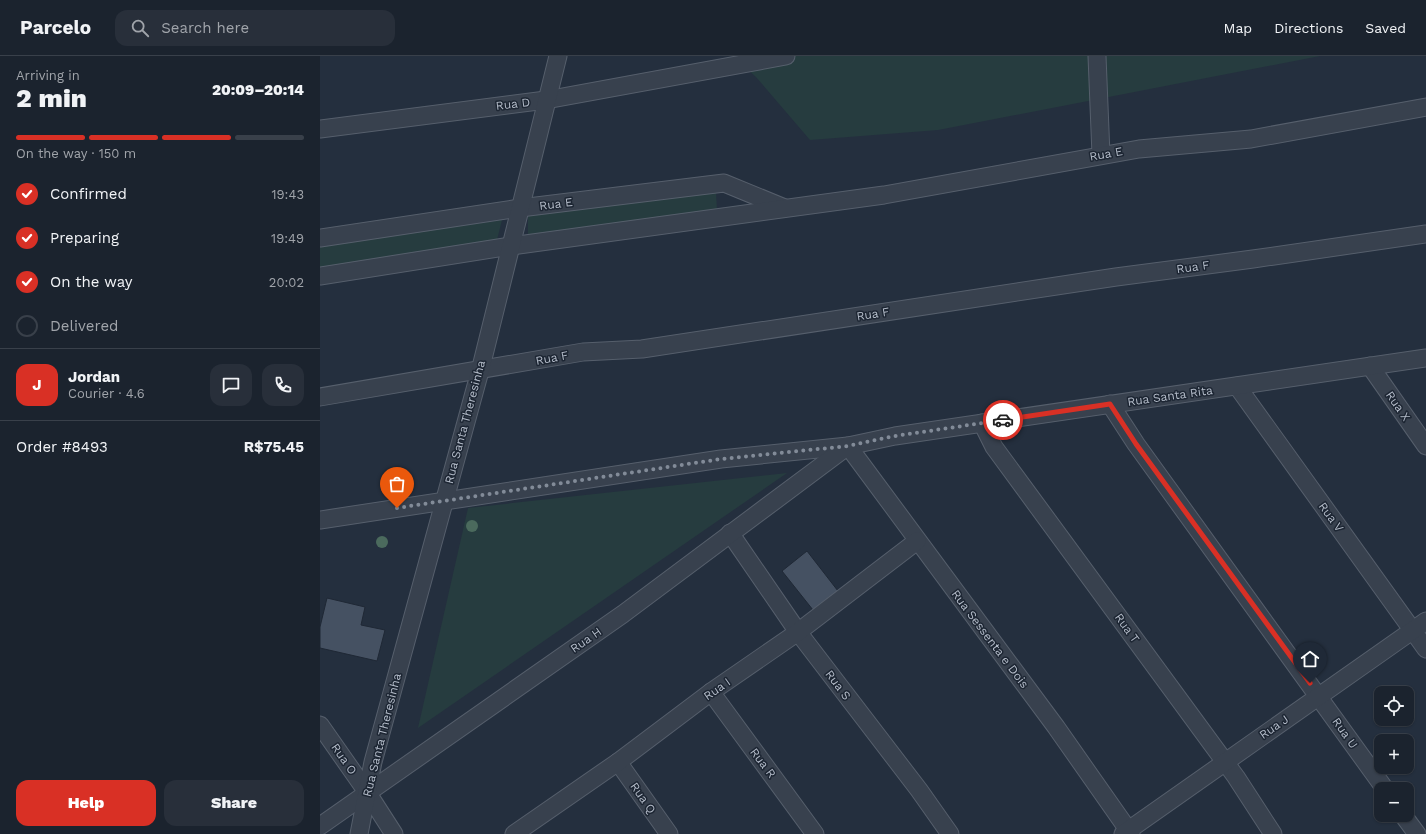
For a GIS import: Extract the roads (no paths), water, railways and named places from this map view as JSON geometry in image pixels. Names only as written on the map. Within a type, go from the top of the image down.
[{"type":"street","name":"Rua Santa Theresinha","points":[[359,834],[373,762],[480,371],[558,56]]},
{"type":"street","name":"Rua D","points":[[320,129],[546,100],[786,56]]},
{"type":"street","points":[[1097,56],[1101,155]]},
{"type":"street","name":"Rua E","points":[[320,276],[511,246],[788,209],[926,188],[1139,149],[1251,139],[1426,107]]},
{"type":"street","name":"Rua E","points":[[320,238],[520,208],[724,183],[788,209]]},
{"type":"street","name":"Rua F","points":[[320,397],[480,371],[583,352],[642,349],[1101,279],[1426,234]]},
{"type":"street","name":"Rua Santa Rita","points":[[320,520],[721,459],[848,446],[895,436],[1426,358]]},
{"type":"street","name":"Rua X","points":[[1370,366],[1426,446]]},
{"type":"street","name":"Rua V","points":[[1237,386],[1419,625],[1426,649]]},
{"type":"street","name":"Rua U","points":[[1110,404],[1136,444],[1380,782]]},
{"type":"street","name":"Rua T","points":[[982,423],[994,447],[1225,762],[1273,834]]},
{"type":"street","name":"Rua H","points":[[320,826],[623,614],[848,446]]},
{"type":"street","name":"Rua Sessenta e Dois","points":[[848,446],[1056,727],[1127,833]]},
{"type":"street","name":"Rua S","points":[[730,533],[798,632],[919,790],[950,834]]},
{"type":"street","name":"Rua I","points":[[521,832],[711,692],[798,632],[917,541]]},
{"type":"street","name":"Rua J","points":[[1127,833],[1419,625]]},
{"type":"street","name":"Rua R","points":[[711,692],[814,834]]},
{"type":"street","name":"Rua O","points":[[320,725],[367,792],[394,834]]},
{"type":"street","name":"Rua Q","points":[[618,762],[669,834]]},
{"type":"street","points":[[1408,822],[1417,834]]}]
